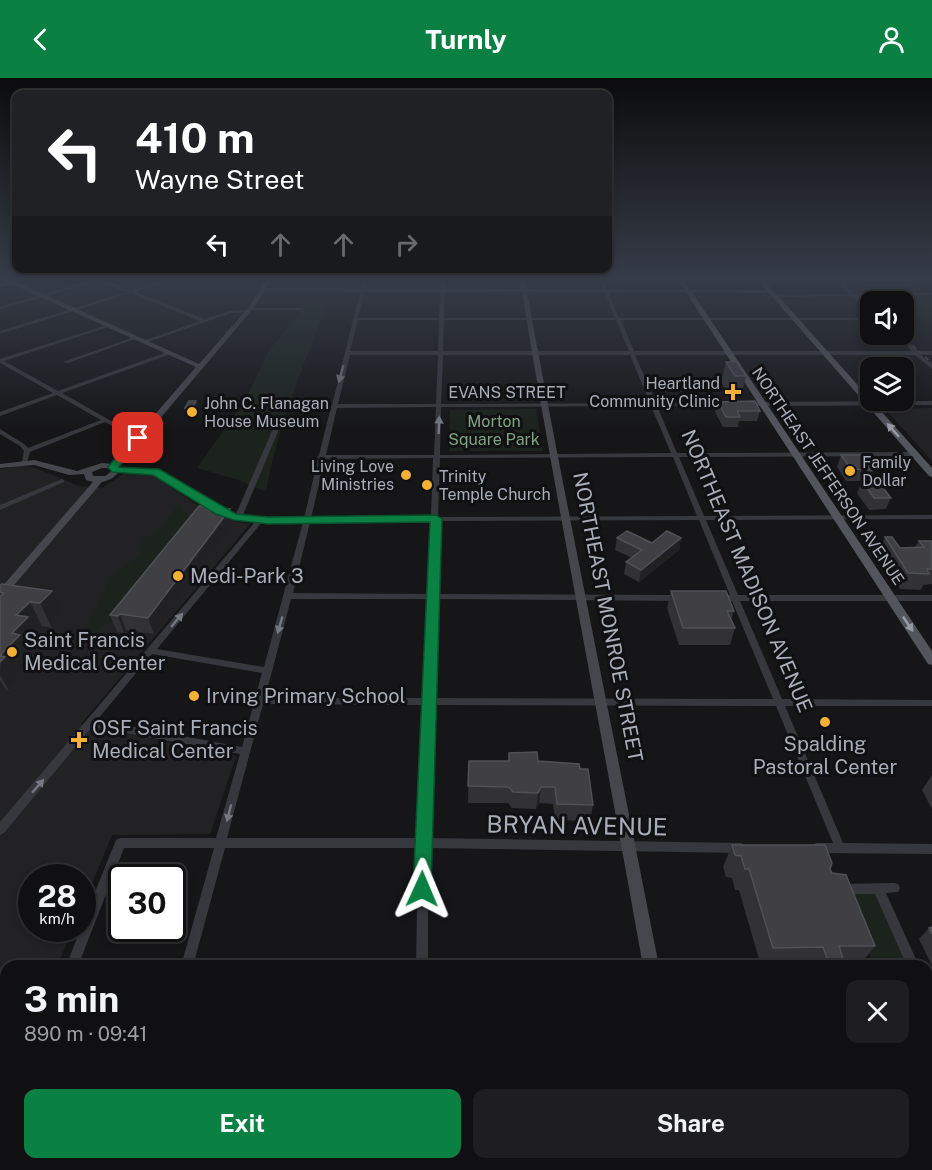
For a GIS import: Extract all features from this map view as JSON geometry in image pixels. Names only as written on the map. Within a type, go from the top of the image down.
[{"type":"highway","points":[[136,1170],[220,1170]]},
{"type":"main road","name":"NORTHEAST JEFFERSON AVENUE","points":[[712,328],[932,661]]},
{"type":"main road","points":[[803,328],[860,392]]},
{"type":"main road","points":[[877,411],[932,474]]},
{"type":"street","points":[[0,333],[16,328]]},
{"type":"street","points":[[0,361],[103,328]]},
{"type":"street","points":[[113,328],[199,366]]},
{"type":"street","points":[[146,342],[185,328]]},
{"type":"street","points":[[88,472],[89,478],[99,480],[111,476],[130,447],[233,328]]},
{"type":"street","points":[[189,960],[288,596],[320,457],[354,328]]},
{"type":"street","points":[[422,960],[423,843],[442,328]]},
{"type":"street","name":"NORTHEAST MONROE STREET","points":[[530,328],[603,702],[650,960]]},
{"type":"street","name":"NORTHEAST MADISON AVENUE","points":[[622,328],[840,848]]},
{"type":"street","points":[[66,362],[136,338]]},
{"type":"street","points":[[908,345],[932,367]]},
{"type":"street","points":[[0,414],[169,353]]},
{"type":"street","points":[[347,353],[932,353]]},
{"type":"street","points":[[179,357],[196,361],[208,355]]},
{"type":"street","points":[[0,361],[138,438]]},
{"type":"street","points":[[742,404],[860,403]]},
{"type":"street","points":[[914,403],[932,403]]},
{"type":"street","name":"EVANS STREET","points":[[333,406],[730,404]]},
{"type":"street","points":[[238,518],[281,417]]},
{"type":"street","points":[[27,451],[105,420]]},
{"type":"street","points":[[0,431],[22,445],[27,451]]},
{"type":"street","points":[[0,466],[25,461],[66,472],[88,472],[103,466],[130,447]]},
{"type":"street","points":[[25,461],[27,451]]},
{"type":"street","points":[[320,457],[915,454]]},
{"type":"street","points":[[103,466],[115,469],[155,471],[220,511],[238,518],[260,520],[932,517]]},
{"type":"street","points":[[0,595],[99,480]]},
{"type":"street","points":[[0,508],[62,481]]},
{"type":"street","points":[[0,830],[260,520]]},
{"type":"street","points":[[288,596],[692,598]]},
{"type":"street","points":[[714,598],[932,598]]},
{"type":"street","points":[[151,651],[267,671]]},
{"type":"street","points":[[259,701],[932,703]]},
{"type":"street","points":[[92,723],[245,751]]},
{"type":"street","name":"BRYAN AVENUE","points":[[74,960],[120,843],[423,843],[630,848],[753,848]]},
{"type":"street","points":[[800,848],[932,849]]},
{"type":"street","points":[[878,888],[910,960]]},
{"type":"street","points":[[837,893],[894,888]]},
{"type":"shaded area","points":[[914,408],[932,408],[932,461],[887,411],[914,411]]},
{"type":"shaded area","name":"OSF Saint Francis Medical Center","points":[[22,466],[36,468],[79,486],[102,488],[123,474],[137,472],[150,474],[205,510],[225,520],[250,524],[81,724],[236,756],[210,834],[112,835],[96,874],[96,864],[18,864],[18,942],[67,942],[60,960],[0,960],[0,469]]},
{"type":"green space","points":[[287,328],[319,328],[284,419],[266,492],[236,479],[197,468],[245,400],[269,350]]},
{"type":"green space","name":"Morton Square Park","points":[[536,409],[543,451],[449,451],[450,410]]},
{"type":"green space","points":[[179,504],[195,524],[120,615],[80,640],[112,574],[139,556],[143,539],[157,531]]},
{"type":"green space","points":[[845,894],[876,894],[904,960],[872,960]]},
{"type":"building","points":[[726,362],[736,362],[746,376],[735,376]]},
{"type":"building","points":[[189,401],[196,401],[192,408],[185,408]]},
{"type":"building","points":[[755,401],[760,411],[737,411],[740,417],[726,417],[718,402]]},
{"type":"building","points":[[841,455],[861,455],[873,470],[851,469]]},
{"type":"building","points":[[862,481],[878,481],[891,498],[874,498]]},
{"type":"building","points":[[199,506],[230,509],[148,618],[110,615]]},
{"type":"building","points":[[627,531],[652,543],[667,531],[681,538],[641,570],[626,562],[642,550],[617,538]]},
{"type":"building","points":[[885,537],[892,537],[900,548],[924,547],[919,541],[932,541],[932,569],[927,569],[929,574],[908,573]]},
{"type":"building","points":[[2,584],[52,591],[40,603],[30,602],[16,615],[28,617],[12,633],[20,635],[2,653],[1,656],[5,657],[0,662],[0,597],[4,593],[0,592]]},
{"type":"building","points":[[671,591],[726,591],[734,611],[727,611],[735,628],[683,628]]},
{"type":"building","points":[[537,752],[538,761],[579,764],[580,769],[588,769],[593,805],[557,804],[555,787],[541,787],[538,793],[513,792],[509,787],[468,786],[469,761],[509,761],[509,753]]},
{"type":"building","points":[[732,845],[825,845],[832,863],[830,869],[832,873],[846,875],[875,946],[839,946],[843,960],[828,960],[823,947],[773,948],[749,869],[745,869],[741,856],[735,855]]},
{"type":"railway","points":[[912,345],[932,363]]},
{"type":"place","name":"Heartland Community Clinic","points":[[733,392]]},
{"type":"place","name":"John C. Flanagan House Museum","points":[[192,412]]},
{"type":"place","name":"Family Dollar","points":[[850,471]]},
{"type":"place","name":"Living Love Ministries","points":[[406,475]]},
{"type":"place","name":"Trinity Temple Church","points":[[427,485]]},
{"type":"place","name":"Medi-Park 3","points":[[178,576]]},
{"type":"place","name":"Saint Francis Medical Center","points":[[12,652]]},
{"type":"place","name":"Irving Primary School","points":[[194,696]]},
{"type":"place","name":"Spalding Pastoral Center","points":[[825,722]]},
{"type":"place","name":"OSF Saint Francis Medical Center","points":[[79,740]]},
{"type":"route","points":[[138,438],[114,467],[116,470],[155,471],[220,511],[234,517],[268,520],[436,519],[422,889]]}]
